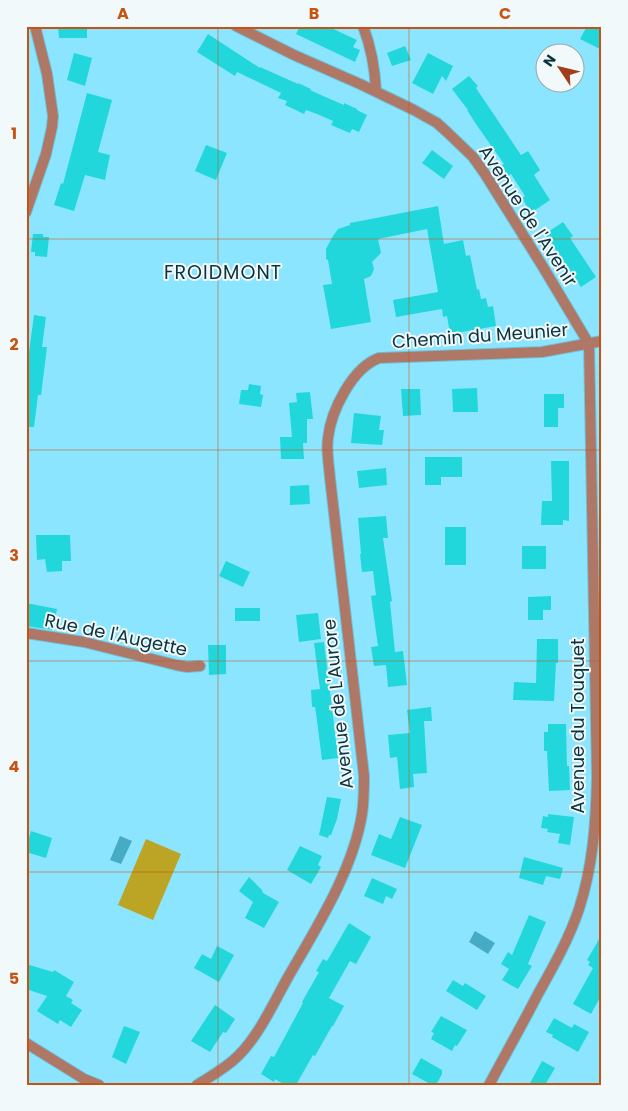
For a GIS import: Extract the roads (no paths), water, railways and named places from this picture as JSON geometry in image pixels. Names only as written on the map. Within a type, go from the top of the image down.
[{"type":"street","points":[[26,212],[46,154],[53,116],[47,74],[35,26]]},
{"type":"street","name":"Avenue de l'Avenir","points":[[236,26],[294,55],[425,115],[462,145],[473,157],[589,344]]},
{"type":"street","points":[[363,26],[376,74],[376,91]]},
{"type":"street","name":"Chemin du Meunier","points":[[363,368],[371,361],[379,358],[542,352],[602,341]]},
{"type":"street","name":"Avenue du Touquet","points":[[489,1085],[554,966],[566,940],[579,907],[592,854],[596,819],[597,777],[589,344]]},
{"type":"street","name":"Avenue de L'Aurore","points":[[197,1085],[225,1068],[237,1057],[258,1029],[326,909],[340,880],[358,832],[364,796],[364,776],[327,440],[331,421],[338,404],[348,386],[363,368]]},
{"type":"street","name":"Rue de l'Augette","points":[[26,633],[84,642],[176,665],[187,667],[200,666]]},
{"type":"street","points":[[27,1045],[84,1079],[99,1085]]},
{"type":"water","points":[[120,836],[132,841],[121,864],[110,860]]},
{"type":"water","points":[[475,931],[495,943],[488,954],[469,942]]},
{"type":"district","name":"FROIDMONT","points":[[223,272]]}]
